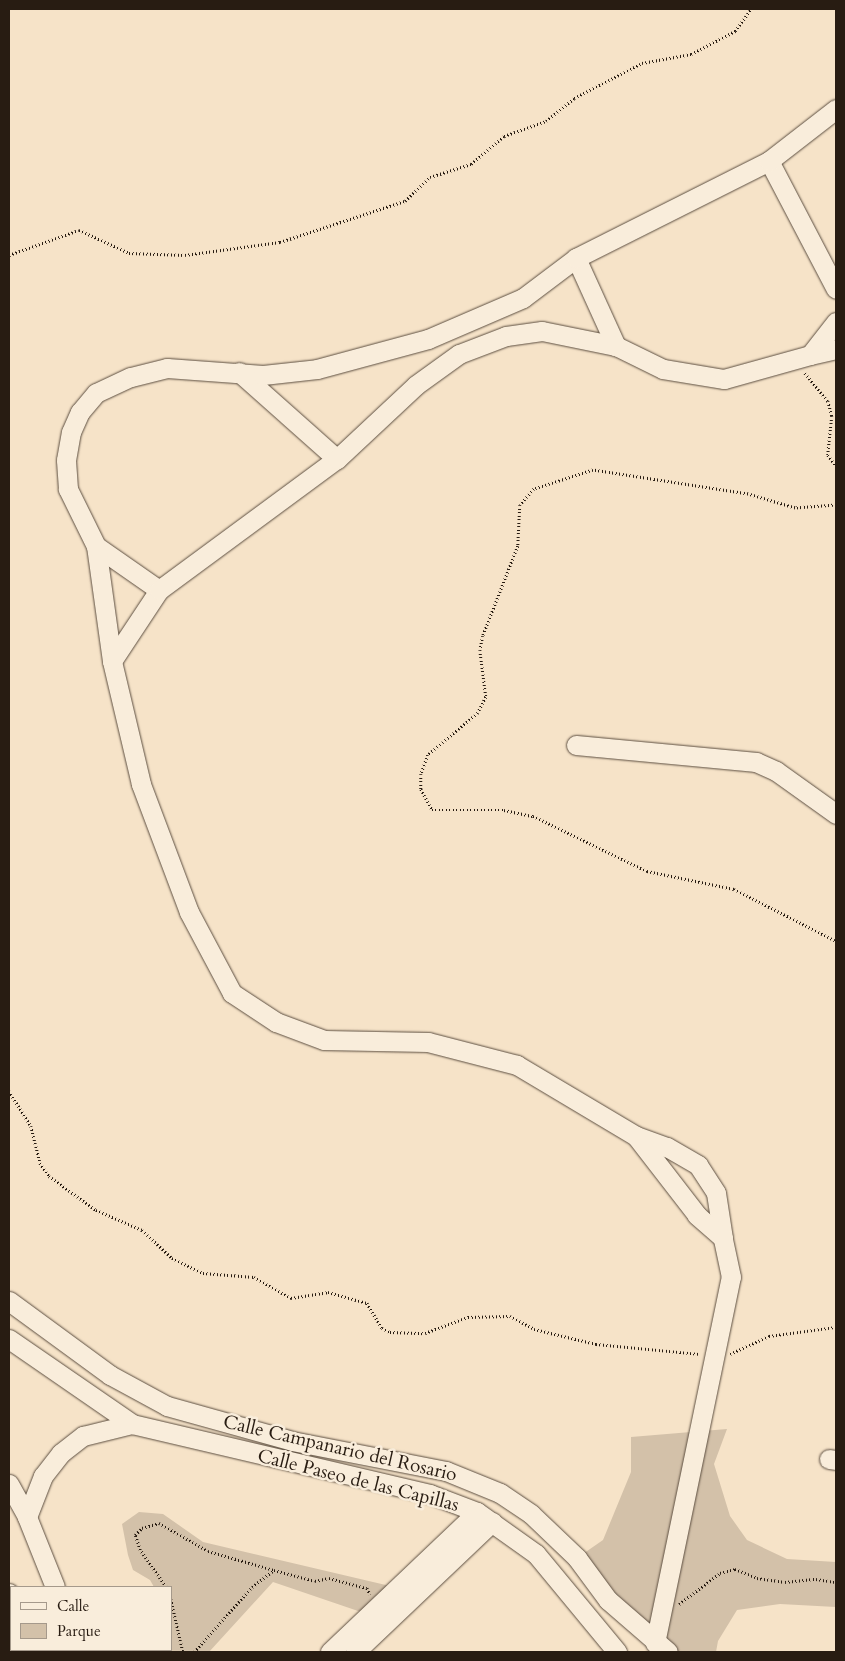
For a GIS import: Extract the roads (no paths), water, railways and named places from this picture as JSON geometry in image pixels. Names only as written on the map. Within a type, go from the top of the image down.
[{"type":"street","points":[[661,1647],[663,1616],[716,1360],[731,1277],[716,1193],[698,1165],[636,1136],[517,1065],[428,1042],[324,1040],[276,1022],[232,993],[189,912],[141,784],[112,661],[96,546],[68,490],[69,441],[80,412],[96,393],[131,377],[167,368],[263,374],[317,369],[428,339],[523,298],[576,258],[769,161],[836,109]]},
{"type":"street","points":[[769,161],[836,289]]},
{"type":"street","points":[[576,258],[616,346]]},
{"type":"street","points":[[804,357],[836,322]]},
{"type":"street","points":[[112,661],[159,590],[337,459],[416,385],[459,354],[506,336],[542,331],[616,346],[663,369],[724,379],[836,349]]},
{"type":"street","points":[[239,372],[337,459]]},
{"type":"street","points":[[96,546],[159,590]]},
{"type":"street","points":[[576,745],[756,762],[776,771],[836,814]]},
{"type":"street","points":[[636,1136],[697,1215],[723,1238]]},
{"type":"street","name":"Calle Campanario del Rosario","points":[[9,1301],[110,1375],[167,1406],[292,1441],[446,1471],[500,1493],[531,1514],[577,1558],[608,1600],[661,1647]]},
{"type":"street","name":"Calle Paseo de las Capillas","points":[[9,1339],[132,1424],[430,1494],[484,1517],[536,1554],[617,1652]]},
{"type":"street","points":[[27,1518],[43,1476],[61,1453],[83,1436],[132,1424]]},
{"type":"street","points":[[9,1484],[27,1518],[56,1586]]},
{"type":"street","points":[[354,1646],[383,1603],[484,1517]]},
{"type":"street","points":[[330,1652],[354,1646],[484,1517]]}]
